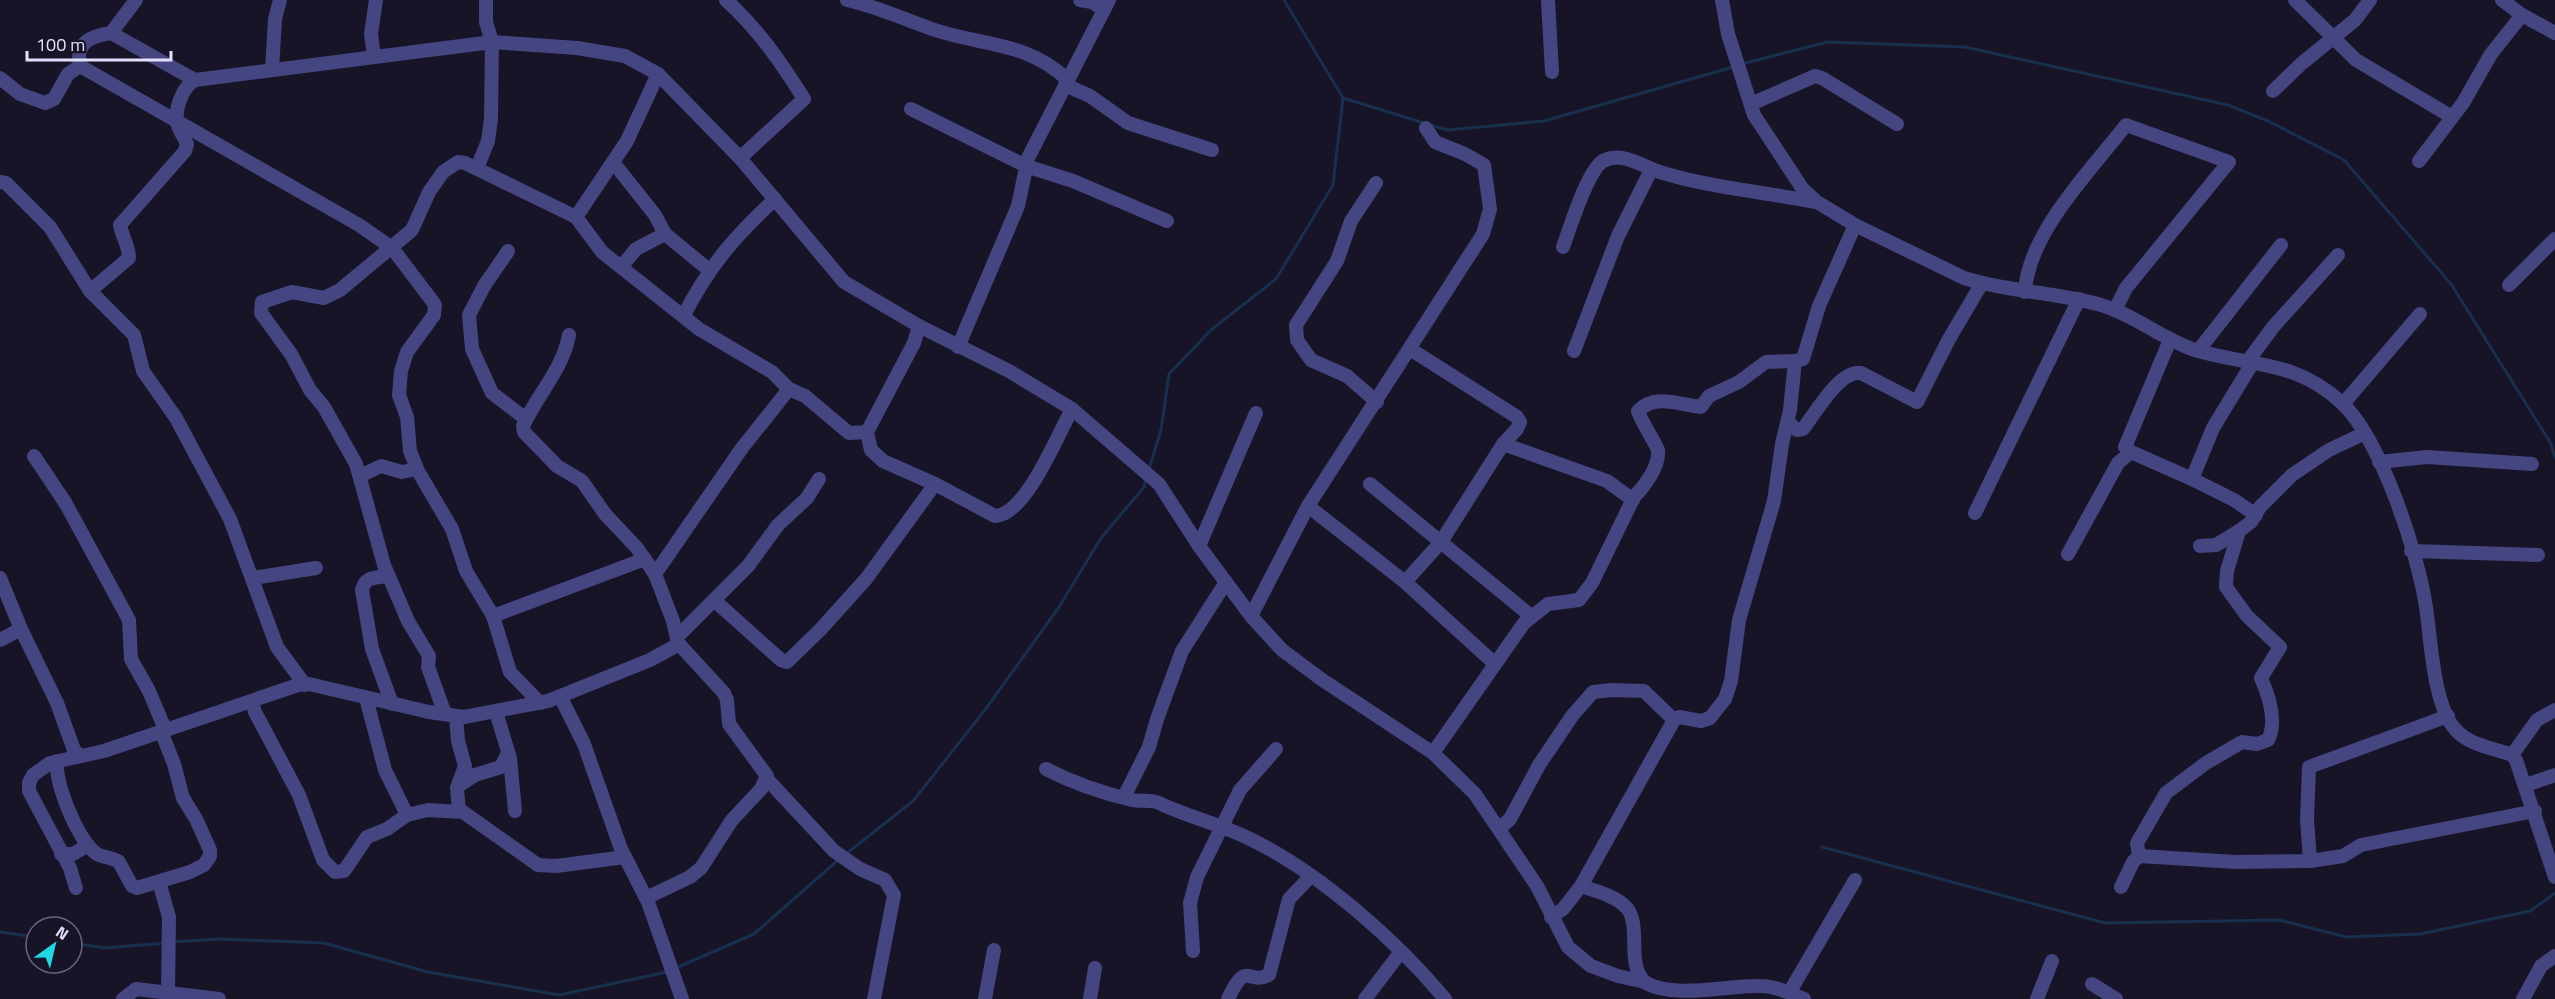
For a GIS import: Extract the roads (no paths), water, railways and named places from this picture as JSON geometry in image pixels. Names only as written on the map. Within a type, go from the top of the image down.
[{"type":"street","points":[[111,33],[136,0]]},
{"type":"street","points":[[272,70],[275,19],[280,0]]},
{"type":"street","points":[[374,57],[370,34],[376,0]]},
{"type":"street","points":[[477,168],[485,152],[491,129],[492,42],[486,22],[486,0]]},
{"type":"street","points":[[726,0],[743,16],[779,59],[804,99],[740,158]]},
{"type":"street","points":[[848,0],[949,34],[999,43],[1048,64],[1066,82],[1136,126],[1212,150]]},
{"type":"street","points":[[957,347],[1018,206],[1026,166],[1106,5],[1080,0]]},
{"type":"street","points":[[1548,0],[1552,72]]},
{"type":"street","points":[[1722,0],[1728,34],[1751,104],[1767,137],[1802,188],[1817,202],[1855,225],[1920,258],[1982,284],[2079,299],[2115,310],[2170,340],[2198,351],[2296,372],[2343,404],[2365,433],[2379,462],[2411,550],[2425,604],[2439,688],[2448,716],[2460,735],[2512,755],[2526,785],[2555,877]]},
{"type":"street","points":[[2295,0],[2322,24],[2356,60],[2452,117]]},
{"type":"street","points":[[2273,91],[2355,20],[2370,0]]},
{"type":"street","points":[[2502,0],[2522,15],[2555,33]]},
{"type":"street","points":[[2419,161],[2452,117],[2491,54],[2522,15]]},
{"type":"street","points":[[540,703],[510,672],[493,616],[466,571],[448,521],[417,469],[410,451],[407,417],[399,395],[401,371],[408,352],[432,319],[435,309],[430,298],[392,248],[293,186],[177,123],[156,108],[100,80],[80,66],[78,56],[80,47],[98,34],[111,33],[195,80],[492,42],[577,48],[625,56],[658,74],[740,158],[844,282],[957,347],[1009,371],[1072,409],[1159,484],[1199,546],[1251,616],[1282,650],[1311,672],[1433,753],[1475,794],[1536,886],[1568,947],[1591,966],[1665,989],[1693,993],[1760,986],[1804,999]]},
{"type":"street","points":[[0,78],[20,94],[45,103],[54,99],[68,74],[80,66]]},
{"type":"street","points":[[576,217],[627,141],[658,74]]},
{"type":"street","points":[[1751,104],[1815,76],[1822,78],[1897,124]]},
{"type":"street","points":[[90,291],[129,258],[129,247],[122,236],[120,225],[185,151],[187,144],[177,123],[183,92],[195,80]]},
{"type":"street","points":[[911,109],[1026,166],[1066,179],[1167,221]]},
{"type":"street","points":[[2025,292],[2026,274],[2042,238],[2071,195],[2127,125],[2229,162],[2126,288],[2115,310]]},
{"type":"street","points":[[1251,616],[1308,506],[1483,234],[1490,209],[1484,165],[1465,154],[1435,142],[1426,128]]},
{"type":"street","points":[[1563,247],[1593,172],[1603,162],[1624,157],[1651,170],[1710,186],[1771,193],[1817,202]]},
{"type":"street","points":[[459,811],[458,786],[465,766],[458,741],[450,715],[428,667],[429,656],[408,621],[388,576],[374,535],[356,464],[324,407],[310,390],[291,354],[261,312],[262,302],[292,292],[324,298],[340,290],[412,230],[429,192],[443,172],[458,162],[477,168],[576,217],[602,252],[699,328],[772,372],[789,390],[805,396],[849,433],[867,432]]},
{"type":"street","points":[[613,162],[655,215],[665,234],[709,270]]},
{"type":"street","points":[[1574,351],[1618,236],[1651,170]]},
{"type":"street","points":[[0,182],[6,183],[50,227],[90,291],[134,335],[143,371],[176,418],[230,519],[277,647],[305,685]]},
{"type":"street","points":[[1376,183],[1351,221],[1337,261],[1296,325],[1297,340],[1311,360],[1347,376],[1377,402]]},
{"type":"street","points":[[684,315],[709,270],[727,245],[775,199]]},
{"type":"street","points":[[1433,753],[1494,663],[1531,616],[1548,604],[1582,597],[1592,584],[1633,500],[1656,464],[1658,450],[1646,432],[1638,411],[1655,399],[1701,407],[1709,396],[1739,382],[1766,362],[1803,359],[1819,306],[1855,225]]},
{"type":"street","points":[[622,266],[636,249],[665,234]]},
{"type":"street","points":[[2509,285],[2555,239]]},
{"type":"street","points":[[2198,351],[2282,245]]},
{"type":"street","points":[[508,251],[484,286],[469,315],[472,349],[492,393],[526,419]]},
{"type":"street","points":[[2192,479],[2213,428],[2250,361],[2273,327],[2338,255]]},
{"type":"street","points":[[1788,422],[1797,430],[1803,429],[1826,397],[1844,378],[1853,373],[1861,373],[1917,402],[1949,339],[1982,284]]},
{"type":"street","points":[[1976,513],[2079,299]]},
{"type":"street","points":[[2343,404],[2421,314]]},
{"type":"street","points":[[920,326],[914,343],[867,432],[871,450],[876,456],[994,516],[1011,511],[1025,495],[1072,409]]},
{"type":"street","points":[[569,335],[566,352],[526,419],[523,426],[524,432],[556,466],[582,481],[605,514],[645,559],[655,574],[678,641],[724,693],[727,700],[729,724],[762,768],[767,779],[834,851],[860,869],[885,880],[894,895],[874,999]]},
{"type":"street","points":[[2170,340],[2153,386],[2126,440],[2125,447],[2131,452],[2234,500],[2256,515]]},
{"type":"street","points":[[1405,582],[1441,542],[1503,444],[1517,429],[1520,422],[1517,417],[1410,349]]},
{"type":"street","points":[[1551,917],[1563,909],[1581,886],[1674,720],[1678,717],[1701,721],[1710,718],[1725,699],[1733,671],[1739,620],[1774,501],[1782,444],[1788,422],[1795,361]]},
{"type":"street","points":[[655,574],[742,448],[789,390]]},
{"type":"street","points":[[1199,546],[1256,413]]},
{"type":"street","points":[[2200,546],[2216,545],[2239,531],[2256,515],[2260,507],[2313,460],[2365,433]]},
{"type":"street","points":[[1503,444],[1607,482],[1633,500]]},
{"type":"street","points":[[2068,554],[2118,463],[2131,452]]},
{"type":"street","points":[[34,456],[66,504],[129,620],[131,659],[149,691],[183,798],[200,829],[210,856],[199,868],[134,888],[119,862],[98,854],[88,845],[59,787],[57,761]]},
{"type":"street","points":[[2379,462],[2437,457],[2532,464]]},
{"type":"street","points":[[360,476],[381,466],[402,472],[417,469]]},
{"type":"street","points":[[76,888],[70,868],[29,791],[29,783],[33,775],[42,767],[79,754],[91,755],[305,685],[450,715],[496,712],[540,703],[560,696],[650,660],[678,641],[748,566],[778,525],[807,498],[819,479]]},
{"type":"street","points":[[1370,483],[1531,616]]},
{"type":"street","points":[[715,601],[781,660],[787,662],[867,579],[935,484]]},
{"type":"street","points":[[1308,506],[1405,582],[1494,663]]},
{"type":"street","points":[[2139,856],[2138,843],[2166,793],[2242,742],[2257,744],[2268,740],[2273,729],[2267,692],[2261,678],[2280,647],[2247,616],[2226,587],[2227,572],[2239,531]]},
{"type":"street","points":[[2411,550],[2538,555]]},
{"type":"street","points":[[493,616],[645,559]]},
{"type":"street","points":[[253,578],[316,568]]},
{"type":"street","points":[[388,576],[369,579],[362,590],[372,649],[392,704]]},
{"type":"street","points":[[0,578],[21,629],[57,702],[74,750],[79,754]]},
{"type":"street","points":[[1124,797],[1149,747],[1182,651],[1226,582]]},
{"type":"street","points":[[0,640],[21,629]]},
{"type":"street","points":[[1499,828],[1510,819],[1539,765],[1572,716],[1593,692],[1612,690],[1644,692],[1674,720]]},
{"type":"street","points":[[560,696],[584,744],[626,857],[646,898],[682,999]]},
{"type":"street","points":[[366,698],[384,770],[407,815]]},
{"type":"street","points":[[252,701],[255,712],[299,795],[317,846],[329,869],[335,872],[344,871],[367,837],[387,829],[407,815],[428,810],[459,811],[472,817],[538,865],[556,866],[626,857]]},
{"type":"street","points":[[2512,755],[2537,720],[2555,710]]},
{"type":"street","points":[[496,712],[508,753],[515,811]]},
{"type":"street","points":[[2310,861],[2307,819],[2309,766],[2448,716]]},
{"type":"street","points":[[1193,951],[1190,903],[1197,877],[1240,790],[1276,749]]},
{"type":"street","points":[[458,786],[475,775],[501,767],[508,753]]},
{"type":"street","points":[[1046,769],[1070,781],[1124,797],[1156,801],[1177,813],[1258,842],[1350,906],[1444,999]]},
{"type":"street","points":[[2526,785],[2555,775]]},
{"type":"street","points":[[646,898],[690,877],[701,868],[732,820],[767,779]]},
{"type":"street","points":[[2121,887],[2133,862],[2139,856],[2236,862],[2310,861],[2343,856],[2361,845],[2535,811]]},
{"type":"street","points":[[61,854],[73,854],[88,845]]},
{"type":"street","points":[[1228,999],[1240,978],[1245,975],[1264,977],[1269,975],[1289,899],[1310,877]]},
{"type":"street","points":[[1789,993],[1855,880]]},
{"type":"street","points":[[159,882],[170,916],[168,991]]},
{"type":"street","points":[[1581,886],[1608,896],[1627,908],[1632,918],[1637,965],[1645,982]]},
{"type":"street","points":[[985,999],[994,951]]},
{"type":"street","points":[[1365,999],[1400,953]]},
{"type":"street","points":[[2523,999],[2541,966],[2555,957]]},
{"type":"street","points":[[2037,999],[2052,962]]},
{"type":"street","points":[[1090,999],[1095,968]]},
{"type":"street","points":[[2092,984],[2116,999]]},
{"type":"street","points":[[123,999],[136,988],[210,998]]},
{"type":"waterway","points":[[1284,0],[1343,98],[1424,123]]},
{"type":"waterway","points":[[1742,64],[1827,42],[1965,47],[2228,105],[2268,121],[2344,160],[2451,284],[2550,442],[2555,457]]},
{"type":"waterway","points":[[1430,125],[1448,130],[1544,121],[1733,67]]},
{"type":"waterway","points":[[1149,469],[1161,430],[1169,374],[1211,330],[1276,279],[1333,185],[1343,98]]},
{"type":"waterway","points":[[846,854],[913,801],[985,710],[1059,607],[1101,538],[1144,487],[1146,478]]},
{"type":"waterway","points":[[1822,847],[2105,923],[2279,920],[2346,937],[2420,934],[2530,911],[2555,893]]},
{"type":"waterway","points":[[676,968],[754,934],[838,860]]},
{"type":"waterway","points":[[0,932],[24,935]]},
{"type":"waterway","points":[[172,942],[219,939],[324,943],[428,972],[559,995],[667,972]]},
{"type":"waterway","points":[[84,945],[105,948],[166,943]]}]
